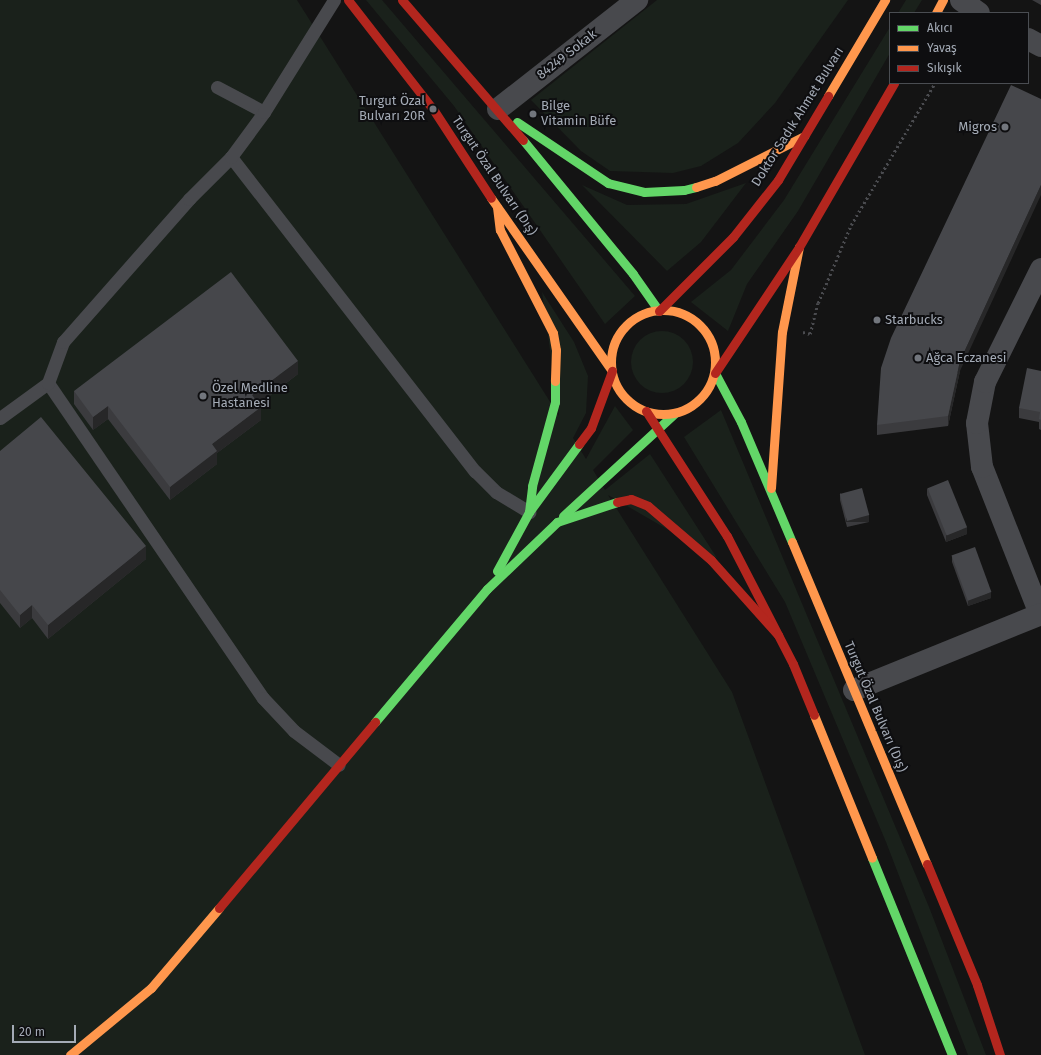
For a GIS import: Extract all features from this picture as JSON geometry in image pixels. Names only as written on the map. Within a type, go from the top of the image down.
[{"type":"main road","name":"Turgut Özal Bulvarı (Dış)","points":[[348,0],[433,109],[497,207],[612,371]]},
{"type":"main road","points":[[402,0],[498,109],[633,274],[658,311]]},
{"type":"main road","name":"Doktor Sadık Ahmet Bulvarı","points":[[658,311],[733,237],[778,180],[885,0]]},
{"type":"main road","points":[[937,12],[944,0]]},
{"type":"main road","points":[[70,1055],[151,988],[487,589],[674,413],[698,401],[709,389],[715,373],[799,247],[893,84]]},
{"type":"main road","points":[[498,109],[608,183],[644,192],[684,190],[715,181],[804,136]]},
{"type":"main road","points":[[497,207],[500,230],[552,333],[556,350],[555,402],[532,486],[529,512]]},
{"type":"main road","points":[[771,493],[782,332],[799,247]]},
{"type":"main road","points":[[674,413],[658,414],[646,411],[636,407],[624,396],[615,381],[611,364],[614,346],[622,330],[636,318],[658,311],[670,310],[687,316],[702,327],[711,341],[716,357],[715,373]]},
{"type":"main road","points":[[487,589],[529,512],[591,428],[612,371]]},
{"type":"main road","name":"Turgut Özal Bulvarı (Dış)","points":[[715,373],[738,417],[854,690],[977,985],[1000,1055]]},
{"type":"main road","points":[[646,411],[727,536],[778,635],[866,840],[952,1055]]},
{"type":"main road","points":[[557,522],[600,506],[632,499],[648,506],[711,560],[778,635]]},
{"type":"street","name":"84249 Sokak","points":[[498,109],[637,0]]},
{"type":"street","points":[[961,0],[978,12]]},
{"type":"street","points":[[1029,40],[1041,46]]},
{"type":"street","points":[[854,690],[1041,614],[982,467],[977,423],[985,382],[1041,269]]},
{"type":"lane","points":[[0,418],[48,383],[63,342],[189,199],[231,157],[264,112],[334,0]]},
{"type":"lane","points":[[217,87],[264,112]]},
{"type":"lane","points":[[231,157],[475,471],[496,492],[529,512]]},
{"type":"lane","points":[[48,383],[263,698],[294,731],[338,765]]},
{"type":"path","points":[[798,331],[810,334],[818,303],[851,225],[933,84]]},
{"type":"shaded area","points":[[0,0],[297,0],[559,416],[542,292],[574,342],[588,376],[586,413],[573,438],[586,459],[615,406],[633,430],[593,470],[605,490],[650,454],[717,558],[608,495],[732,692],[865,1055],[0,1055]]},
{"type":"shaded area","points":[[366,0],[382,0],[635,296],[605,324],[454,106]]},
{"type":"shaded area","points":[[657,0],[848,0],[775,103],[738,143],[701,166],[673,173],[610,171],[581,151],[531,100]]},
{"type":"shaded area","points":[[906,0],[922,0],[915,12],[899,12]]},
{"type":"shaded area","points":[[889,29],[889,55],[798,211],[747,284],[728,331],[691,302],[731,270],[784,200]]},
{"type":"shaded area","points":[[746,183],[701,242],[667,271],[582,185],[627,205],[686,204]]},
{"type":"shaded area","points":[[656,331],[668,331],[684,340],[691,350],[693,362],[691,374],[684,384],[668,393],[656,393],[645,388],[636,379],[631,368],[631,356],[636,345],[645,336]]},
{"type":"shaded area","points":[[721,410],[929,907],[986,1055],[968,1055],[886,842],[785,602],[684,437]]},
{"type":"building","points":[[1011,85],[1041,99],[1041,185],[960,361],[948,416],[877,425],[881,368],[891,338]]},
{"type":"building","points":[[231,272],[298,361],[252,395],[261,407],[212,444],[217,451],[170,487],[108,406],[93,417],[74,391]]},
{"type":"building","points":[[1027,368],[1041,371],[1041,420],[1039,419],[1040,412],[1019,408]]},
{"type":"building","points":[[41,417],[146,546],[48,625],[32,605],[20,615],[0,590],[0,451]]},
{"type":"building","points":[[948,480],[967,527],[947,536],[928,488]]},
{"type":"building","points":[[862,488],[869,515],[847,521],[840,494]]},
{"type":"building","points":[[975,547],[991,592],[968,601],[952,556]]},
{"type":"traffic: fast","points":[[517,122],[608,183],[644,192],[684,190],[696,187]]},
{"type":"traffic: fast","points":[[523,140],[633,274],[659,311]]},
{"type":"traffic: fast","points":[[715,373],[741,422],[792,542]]},
{"type":"traffic: fast","points":[[529,512],[532,486],[555,402],[555,381]]},
{"type":"traffic: fast","points":[[563,516],[675,413]]},
{"type":"traffic: fast","points":[[497,571],[529,512],[579,444]]},
{"type":"traffic: fast","points":[[375,722],[487,589],[557,522],[617,502]]},
{"type":"traffic: fast","points":[[872,858],[952,1055]]},
{"type":"traffic: slow","points":[[828,96],[885,0]]},
{"type":"traffic: slow","points":[[937,12],[943,0]]},
{"type":"traffic: slow","points":[[696,187],[715,181],[804,136]]},
{"type":"traffic: slow","points":[[491,198],[612,371]]},
{"type":"traffic: slow","points":[[497,207],[500,230],[553,333],[556,350],[555,381]]},
{"type":"traffic: slow","points":[[771,488],[782,332],[799,247]]},
{"type":"traffic: slow","points":[[663,310],[683,314],[700,325],[711,342],[715,362],[711,382],[700,399],[683,410],[663,414],[643,410],[626,399],[615,382],[611,362],[615,342],[626,325],[643,314],[663,310]]},
{"type":"traffic: slow","points":[[792,542],[927,864]]},
{"type":"traffic: slow","points":[[814,715],[872,858]]},
{"type":"traffic: slow","points":[[70,1055],[151,988],[219,908]]},
{"type":"traffic: jam","points":[[348,0],[433,109],[491,198]]},
{"type":"traffic: jam","points":[[402,0],[523,140]]},
{"type":"traffic: jam","points":[[715,373],[799,247],[893,84]]},
{"type":"traffic: jam","points":[[659,311],[733,237],[778,180],[828,96]]},
{"type":"traffic: jam","points":[[579,444],[591,428],[612,371]]},
{"type":"traffic: jam","points":[[646,411],[727,536],[793,664],[814,715]]},
{"type":"traffic: jam","points":[[617,502],[631,499],[648,506],[711,560],[778,635]]},
{"type":"traffic: jam","points":[[219,908],[375,722]]},
{"type":"traffic: jam","points":[[927,864],[977,985],[1000,1055]]},
{"type":"place","name":"Turgut Özal Bulvarı 20R","points":[[433,109]]},
{"type":"place","name":"Bilge Vitamin Büfe","points":[[533,114]]},
{"type":"place","name":"Migros","points":[[1005,127]]},
{"type":"place","name":"Starbucks","points":[[877,320]]},
{"type":"place","name":"Ağca Eczanesi","points":[[918,358]]},
{"type":"place","name":"Özel Medline Hastanesi","points":[[203,396]]}]
